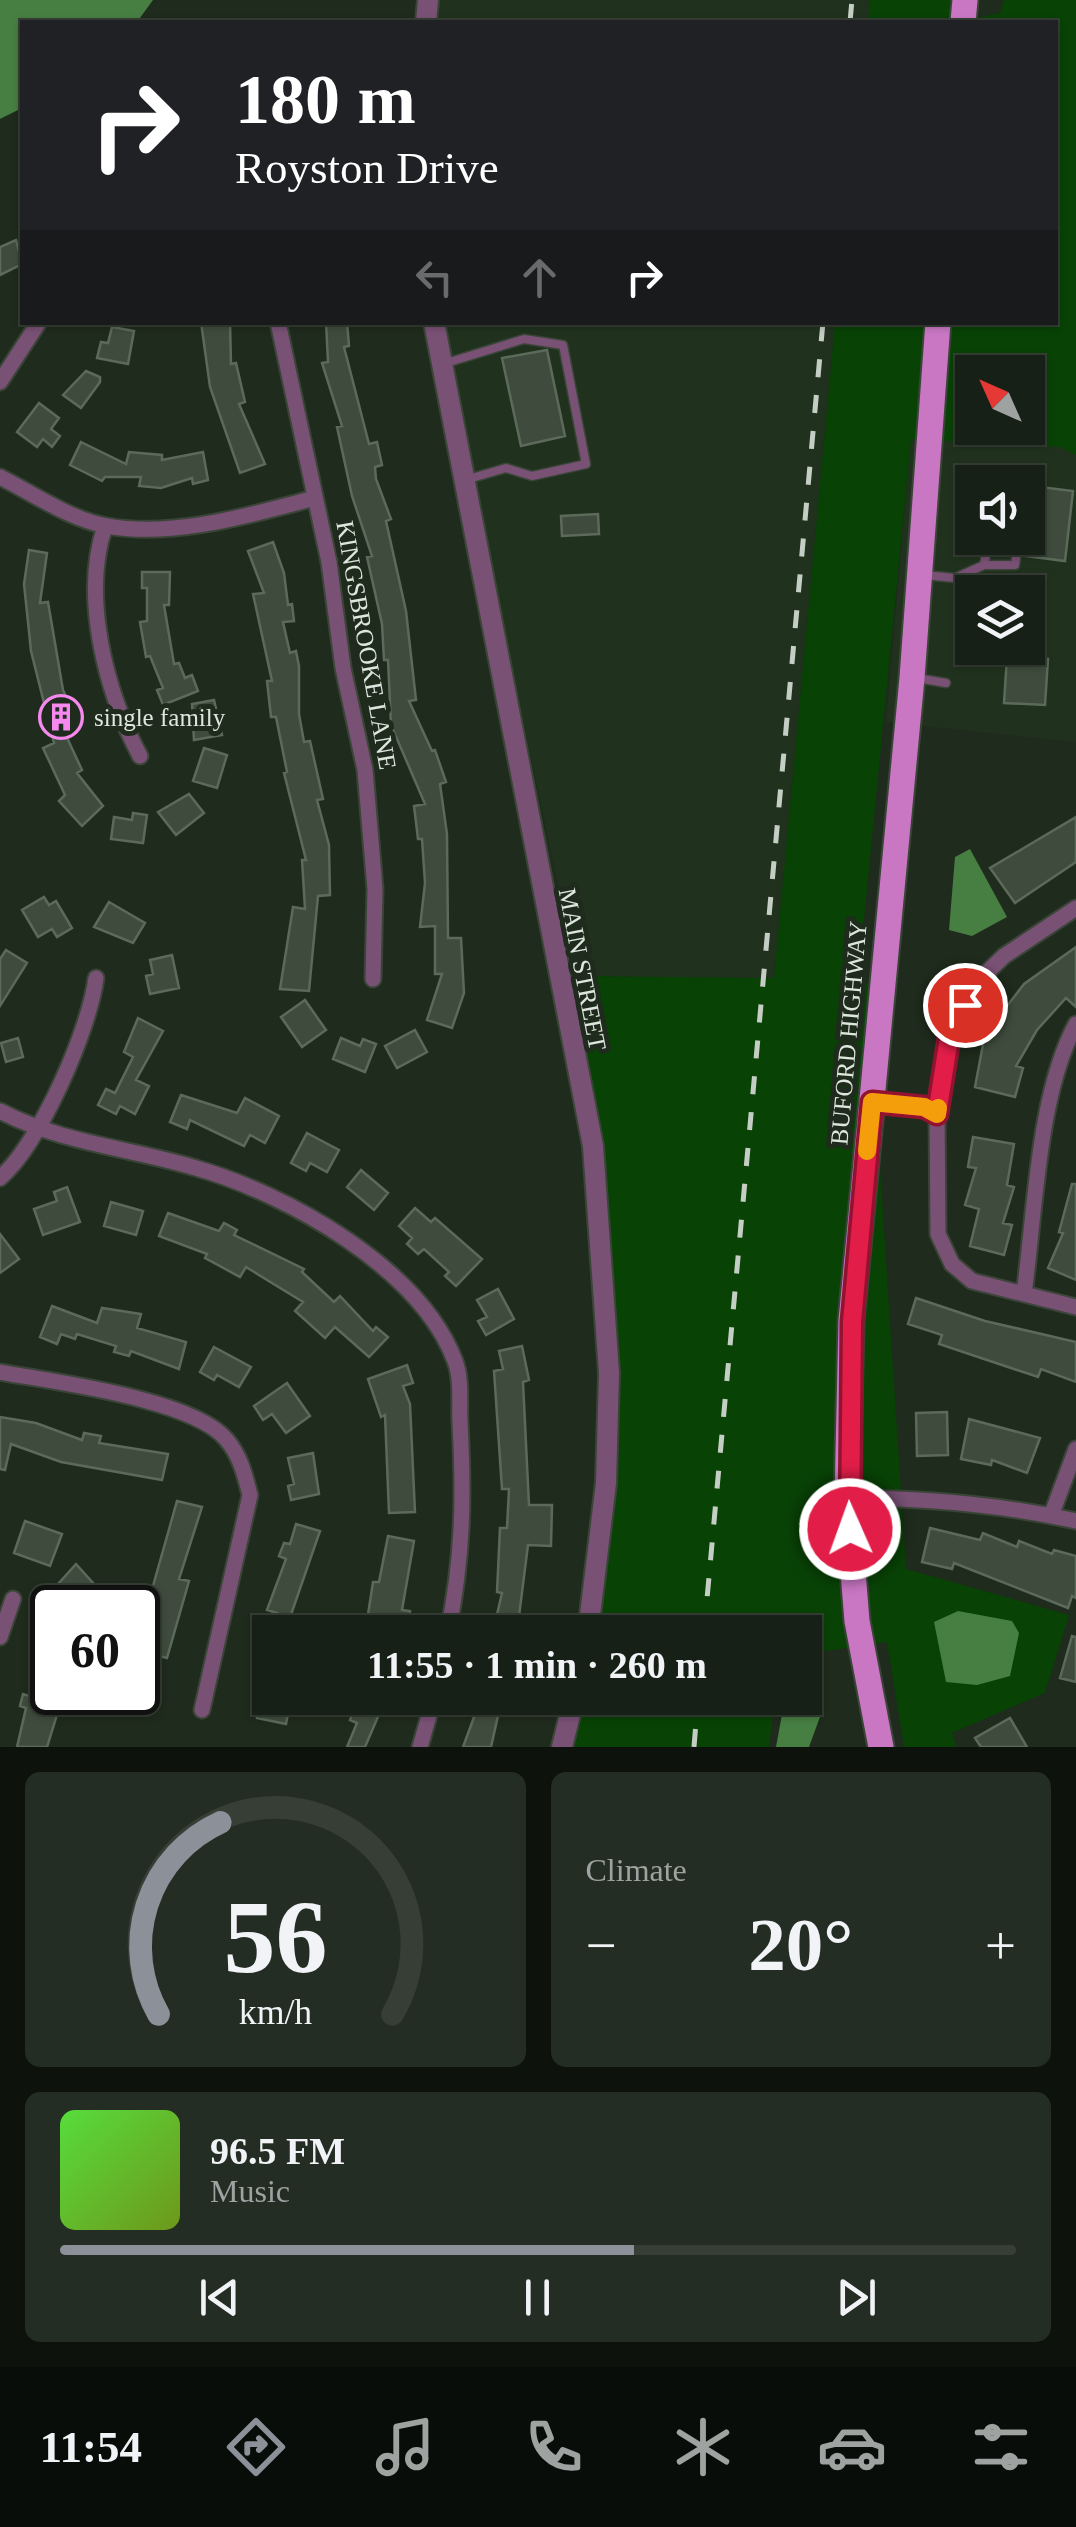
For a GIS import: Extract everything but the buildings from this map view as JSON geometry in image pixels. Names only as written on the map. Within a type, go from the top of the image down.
[{"type":"main road","name":"BUFORD HIGHWAY","points":[[881,1747],[857,1621],[847,1498],[852,1322],[912,678],[938,325]]},
{"type":"street","points":[[0,382],[37,325]]},
{"type":"street","name":"KINGSBROOKE LANE","points":[[279,325],[365,770],[375,890],[373,979]]},
{"type":"street","name":"MAIN STREET","points":[[434,325],[461,480],[592,1146],[609,1374],[606,1483],[590,1615]]},
{"type":"street","points":[[0,477],[105,526],[159,527],[210,521],[315,498]]},
{"type":"street","points":[[105,526],[98,545],[100,636],[123,724],[140,756]]},
{"type":"street","points":[[1076,908],[1004,956],[980,979],[949,1038],[937,1114],[938,1234],[944,1254],[972,1281],[1076,1307]]},
{"type":"street","points":[[0,1178],[20,1160],[36,1130],[92,1012],[96,978]]},
{"type":"street","points":[[1024,1294],[1052,1088],[1063,1048],[1076,1024]]},
{"type":"street","points":[[872,1102],[924,1107],[937,1114]]},
{"type":"street","points":[[0,1111],[36,1130],[198,1168],[305,1211],[388,1274],[440,1328],[457,1366],[464,1497],[462,1560],[451,1615]]},
{"type":"street","points":[[0,1372],[174,1409],[212,1425],[241,1461],[250,1495],[202,1710]]},
{"type":"street","points":[[1051,1516],[1076,1450]]},
{"type":"street","points":[[847,1498],[927,1497],[1076,1522]]},
{"type":"street","points":[[0,1638],[12,1600]]},
{"type":"street","points":[[420,1747],[429,1715]]},
{"type":"street","points":[[562,1747],[570,1715]]},
{"type":"lane","points":[[439,365],[483,355],[524,338],[563,345],[586,464],[532,476],[506,468],[461,480]]},
{"type":"lane","points":[[960,575],[985,560],[1015,565],[1016,555]]},
{"type":"lane","points":[[920,575],[955,578]]},
{"type":"lane","points":[[912,678],[946,684]]},
{"type":"shaded area","points":[[0,0],[153,0],[138,20],[20,20],[20,109],[0,119]]},
{"type":"shaded area","points":[[438,0],[870,0],[868,20],[436,20]]},
{"type":"shaded area","points":[[870,0],[953,0],[952,20],[868,20]]},
{"type":"shaded area","points":[[1004,0],[1076,0],[1076,455],[1060,447],[1023,445],[1045,445],[1045,355],[955,355],[955,441],[911,439],[858,981],[868,983],[906,1569],[1069,1615],[1045,1693],[952,1733],[956,1747],[904,1747],[887,1642],[822,1652],[822,1615],[594,1615],[607,1548],[599,1165],[577,976],[774,978],[835,325],[1058,325],[1058,20],[967,20],[1000,13]]},
{"type":"shaded area","points":[[440,325],[835,325],[774,978],[577,976]]},
{"type":"shaded area","points":[[911,438],[955,441],[955,445],[1060,447],[1076,455],[1076,742],[886,722]]},
{"type":"shaded area","points":[[970,849],[1007,917],[972,936],[949,930],[955,857]]},
{"type":"shaded area","points":[[958,1611],[1012,1621],[1019,1633],[1010,1676],[977,1685],[946,1682],[934,1622]]},
{"type":"shaded area","points":[[576,1715],[773,1715],[769,1747],[568,1747]]},
{"type":"shaded area","points":[[782,1715],[821,1715],[809,1747],[776,1747]]},
{"type":"railway","points":[[850,20],[852,0]]},
{"type":"railway","points":[[706,1615],[823,325]]},
{"type":"railway","points":[[694,1747],[697,1715]]},
{"type":"slow traffic","points":[[867,1151],[872,1102],[924,1107],[937,1114],[938,1108]]},
{"type":"place","name":"single family","points":[[61,717]]},
{"type":"route","points":[[850,1529],[847,1498],[852,1322],[872,1102],[924,1107],[937,1114],[949,1038],[965,1005]]}]
